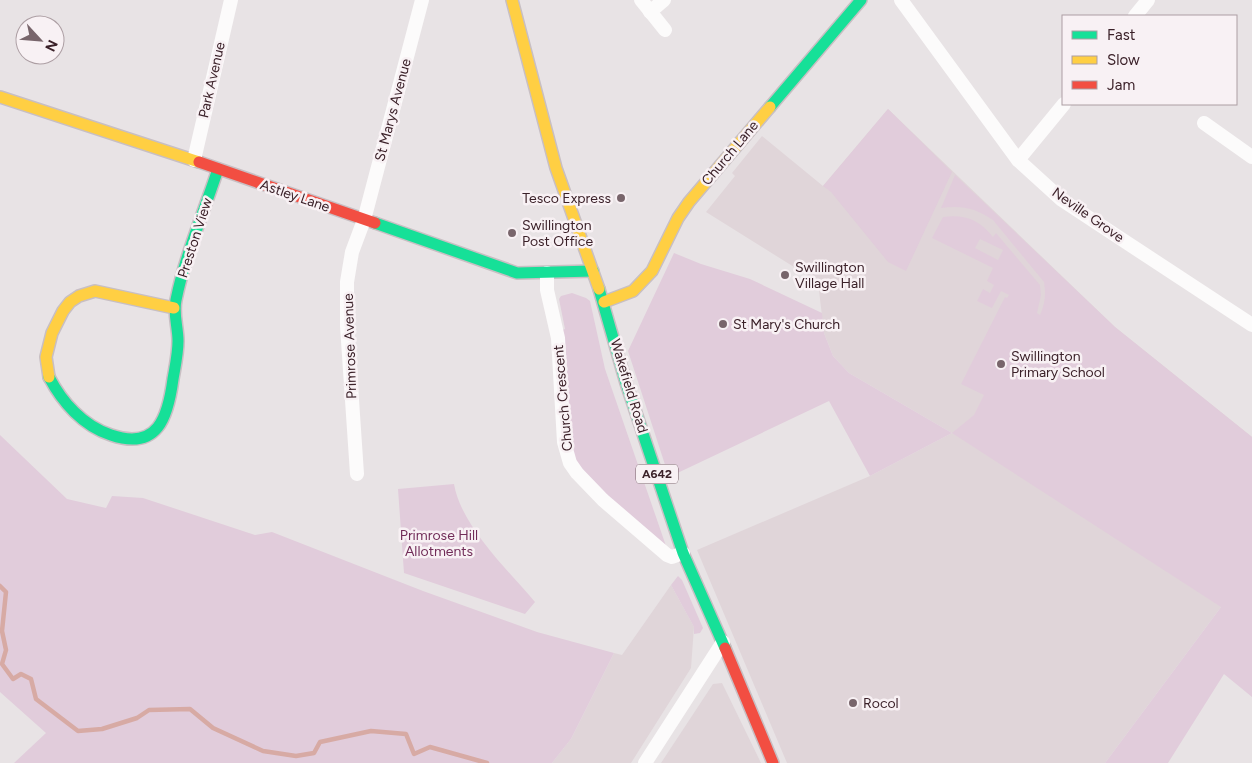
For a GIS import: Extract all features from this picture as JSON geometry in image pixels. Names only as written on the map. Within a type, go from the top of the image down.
[{"type":"street","name":"Park Avenue","points":[[194,160],[231,0]]},
{"type":"street","name":"St Marys Avenue","points":[[364,220],[422,0]]},
{"type":"street","name":"Wakefield Road","points":[[512,0],[556,168],[604,302],[626,383],[683,553],[723,642],[773,763]]},
{"type":"street","points":[[640,0],[665,30]]},
{"type":"street","points":[[650,12],[664,0]]},
{"type":"street","name":"Church Lane","points":[[604,302],[633,292],[652,272],[678,218],[689,202],[861,0]]},
{"type":"street","name":"Neville Grove","points":[[901,0],[1018,160],[1062,200],[1252,325]]},
{"type":"street","points":[[1136,15],[1148,0]]},
{"type":"street","name":"Astley Lane","points":[[0,97],[194,160],[517,273],[593,271]]},
{"type":"street","points":[[1018,160],[1063,105]]},
{"type":"street","points":[[1204,123],[1252,156]]},
{"type":"street","name":"Preston View","points":[[174,308],[95,291],[75,297],[67,304],[57,321],[46,351],[46,363],[54,387],[68,405],[81,417],[114,436],[133,440],[142,439],[159,427],[168,409],[178,347],[174,308],[176,297],[218,169]]},
{"type":"street","name":"Primrose Avenue","points":[[357,474],[346,326],[348,282],[352,252],[364,220]]},
{"type":"street","name":"Church Crescent","points":[[547,273],[547,290],[558,338],[564,442],[570,464],[603,500],[668,555],[672,557],[683,553]]},
{"type":"street","points":[[645,763],[723,642]]},
{"type":"shaded area","points":[[888,109],[1115,327],[1252,437],[1221,607],[1105,763],[787,763],[697,550],[870,476],[952,433],[849,373],[833,356],[824,333],[818,282],[706,212],[735,176],[732,173],[762,136],[823,186]]},
{"type":"shaded area","points":[[671,585],[694,627],[691,668],[631,763],[552,763],[571,739],[614,653],[622,655]]},
{"type":"shaded area","points":[[722,683],[761,763],[661,763],[713,684]]},
{"type":"green space","points":[[888,109],[952,172],[906,271],[888,262],[831,192],[823,186]]},
{"type":"green space","points":[[955,175],[1115,327],[1252,437],[1252,697],[1224,674],[1168,763],[1105,763],[1221,607],[952,433],[974,415],[984,395],[961,384],[1005,297],[1007,298],[1009,295],[1001,291],[992,308],[977,301],[983,289],[990,293],[994,285],[987,281],[993,268],[932,238],[943,217],[958,216],[971,219],[983,226],[993,237],[996,233],[1040,285],[1041,295],[1037,313],[1040,315],[1045,295],[1044,282],[993,220],[968,208],[941,208]],"holes":[[[980,239],[1003,250],[998,260],[975,248]]]},
{"type":"green space","points":[[674,253],[701,264],[750,279],[822,313],[824,333],[833,356],[849,373],[952,433],[870,476],[829,401],[669,477],[628,351]]},
{"type":"green space","points":[[572,293],[590,301],[605,369],[666,546],[600,490],[578,464],[571,450],[562,330],[565,329],[559,299],[561,296]]},
{"type":"green space","points":[[0,435],[67,499],[106,508],[112,496],[143,498],[255,535],[272,532],[423,591],[537,632],[614,653],[571,739],[552,763],[14,763],[46,733],[0,692]]},
{"type":"green space","name":"Primrose Hill Allotments","points":[[454,484],[458,500],[476,531],[499,562],[535,602],[525,614],[404,573],[398,489]]},
{"type":"green space","points":[[678,576],[682,580],[703,628],[700,633],[694,634],[694,627],[671,585]]},
{"type":"waterway","points":[[0,586],[6,592],[2,631],[6,650],[2,664],[13,679],[21,674],[31,679],[36,699],[78,731],[102,729],[137,718],[149,710],[190,709],[213,728],[263,751],[296,756],[314,753],[320,742],[371,731],[406,734],[414,754],[430,747],[487,763]]},
{"type":"traffic: fast","points":[[770,107],[861,0]]},
{"type":"traffic: fast","points":[[49,377],[60,395],[74,412],[91,426],[101,431],[127,439],[140,438],[150,434],[158,427],[164,418],[168,406],[178,351],[175,305],[180,283],[218,169]]},
{"type":"traffic: fast","points":[[375,223],[517,273],[593,271]]},
{"type":"traffic: fast","points":[[599,289],[626,383],[683,553],[725,648]]},
{"type":"traffic: slow","points":[[512,0],[556,168],[599,289]]},
{"type":"traffic: slow","points":[[0,97],[199,162]]},
{"type":"traffic: slow","points":[[604,302],[633,291],[652,271],[678,218],[689,202],[770,107]]},
{"type":"traffic: slow","points":[[49,377],[46,357],[52,333],[63,311],[70,302],[79,296],[95,291],[174,308]]},
{"type":"traffic: jam","points":[[199,162],[375,223]]},
{"type":"traffic: jam","points":[[725,648],[773,763]]},
{"type":"place","name":"Tesco Express","points":[[621,198]]},
{"type":"place","name":"Swillington Post Office","points":[[512,233]]},
{"type":"place","name":"Swillington Village Hall","points":[[785,275]]},
{"type":"place","name":"St Mary's Church","points":[[723,324]]},
{"type":"place","name":"Swillington Primary School","points":[[1001,364]]},
{"type":"place","name":"Rocol","points":[[853,703]]}]
